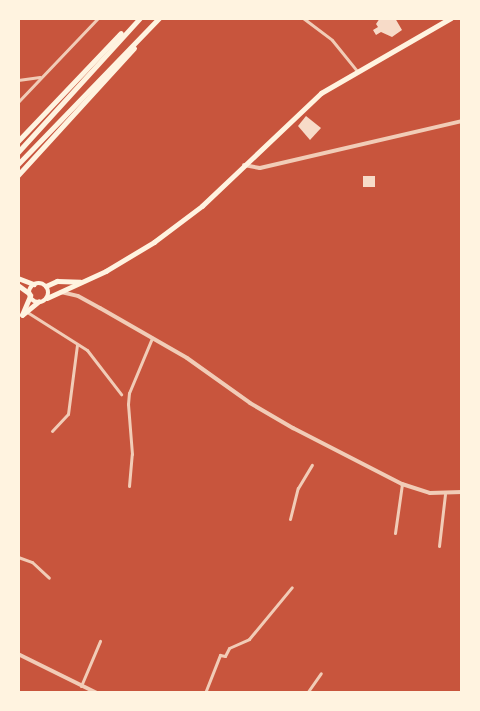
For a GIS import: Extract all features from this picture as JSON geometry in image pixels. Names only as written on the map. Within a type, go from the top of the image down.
[{"type":"highway","points":[[18,164],[159,18]]},
{"type":"highway","points":[[18,141],[122,33],[139,20]]},
{"type":"highway","points":[[18,152],[139,20]]},
{"type":"highway","points":[[18,175],[102,84],[147,30]]},
{"type":"main road","points":[[22,316],[38,302],[106,271],[154,242],[202,206],[309,103],[357,71],[451,18]]},
{"type":"main road","points":[[18,278],[46,286],[47,298]]},
{"type":"main road","points":[[46,286],[57,281],[80,282]]},
{"type":"main road","points":[[22,316],[34,284]]},
{"type":"main road","points":[[18,285],[38,302]]},
{"type":"street","points":[[18,102],[98,18]]},
{"type":"street","points":[[303,18],[332,40],[357,71]]},
{"type":"street","points":[[18,80],[41,77]]},
{"type":"street","points":[[243,165],[260,168],[462,121]]},
{"type":"street","points":[[61,292],[78,296],[152,338],[292,428],[402,484],[430,494],[462,492]]},
{"type":"street","points":[[22,316],[77,345],[97,360],[121,394]]},
{"type":"street","points":[[129,486],[132,454],[129,393],[152,338]]},
{"type":"street","points":[[52,431],[68,414],[77,345]]},
{"type":"street","points":[[290,519],[298,488],[312,465]]},
{"type":"street","points":[[395,533],[402,484]]},
{"type":"street","points":[[439,546],[445,494]]},
{"type":"street","points":[[18,556],[32,562],[49,578]]},
{"type":"street","points":[[205,693],[220,655],[225,656],[229,648],[249,639],[292,587]]},
{"type":"street","points":[[81,686],[100,641]]},
{"type":"street","points":[[18,654],[97,693]]},
{"type":"street","points":[[307,693],[321,673]]},
{"type":"building","points":[[380,18],[395,18],[402,30],[392,37],[381,32],[376,35],[373,30],[378,27],[376,24]]},
{"type":"building","points":[[306,116],[321,128],[310,140],[298,126]]},
{"type":"building","points":[[363,176],[375,176],[375,187],[363,187]]}]
